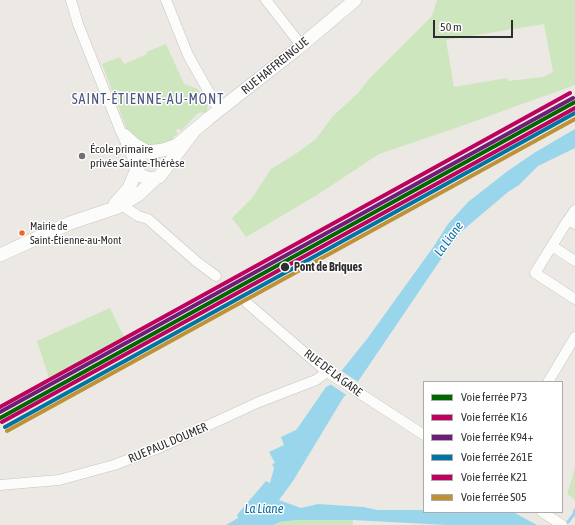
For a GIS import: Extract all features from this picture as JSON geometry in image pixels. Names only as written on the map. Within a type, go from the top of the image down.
[{"type":"street","points":[[71,0],[78,24],[119,127],[140,175],[144,178],[151,179],[160,174],[165,164],[158,153],[132,141],[119,127]]},
{"type":"street","points":[[166,0],[185,48],[219,110]]},
{"type":"street","points":[[266,0],[301,45]]},
{"type":"street","name":"RUE HAFFREINGUE","points":[[151,151],[174,147],[355,0]]},
{"type":"street","name":"RUE HAFFREINGUE","points":[[126,204],[160,174],[194,131]]},
{"type":"street","points":[[126,204],[129,188],[137,168],[137,163],[143,153],[151,151]]},
{"type":"street","points":[[0,255],[62,227],[126,204]]},
{"type":"street","points":[[126,204],[138,216],[148,219],[197,262],[216,276]]},
{"type":"street","points":[[575,210],[572,222],[552,246],[535,273],[575,299]]},
{"type":"street","points":[[552,246],[575,260]]},
{"type":"street","name":"RUE DE LA GARE","points":[[247,303],[331,374],[423,434]]},
{"type":"street","points":[[549,381],[575,337]]},
{"type":"street","name":"RUE PAUL DOUMER","points":[[0,485],[59,480],[114,465],[161,447],[259,402],[331,374]]},
{"type":"street","points":[[543,513],[558,523]]},
{"type":"green space","points":[[437,0],[575,0],[575,85],[379,154],[317,195],[246,237],[232,218],[252,198],[271,169],[316,139],[333,116],[358,93],[369,79],[432,16]],"holes":[[[544,24],[553,72],[543,77],[508,81],[507,78],[454,87],[446,40]]]},
{"type":"green space","points":[[166,44],[184,84],[198,89],[204,100],[207,100],[208,106],[206,112],[198,113],[181,131],[178,128],[176,131],[178,134],[173,137],[173,144],[152,146],[141,142],[125,129],[126,127],[102,64],[120,57],[124,64],[147,54],[146,52]]},
{"type":"green space","points":[[110,308],[124,337],[104,351],[49,378],[37,341]]},
{"type":"green space","points":[[575,466],[575,500],[567,494]]},
{"type":"green space","points":[[297,520],[353,520],[353,525],[273,525],[280,522]]},
{"type":"water","points":[[575,129],[575,148],[538,166],[519,185],[508,192],[462,231],[439,262],[357,383],[343,398],[293,481],[279,500],[301,508],[318,504],[364,507],[377,510],[423,510],[423,513],[515,513],[537,525],[447,525],[353,520],[297,520],[280,522],[273,525],[226,525],[238,518],[237,515],[266,481],[270,483],[274,468],[272,464],[275,463],[269,452],[284,445],[281,437],[296,430],[326,387],[330,385],[367,339],[434,246],[448,224],[468,202],[509,170],[534,153]]},
{"type":"pier","points":[[340,370],[360,383],[348,396],[330,384]]},
{"type":"pier","points":[[559,513],[575,524],[575,525],[554,525]]},
{"type":"waterway","name":"La Liane","points":[[568,522],[575,510]]},
{"type":"rail line","name":"K21","points":[[0,407],[570,93]]},
{"type":"rail line","name":"K94+","points":[[0,412],[573,98]]},
{"type":"rail line","name":"P73","points":[[0,418],[575,102]]},
{"type":"rail line","name":"K16","points":[[2,422],[575,108]]},
{"type":"rail line","name":"261E","points":[[5,427],[575,113]]},
{"type":"rail line","name":"S05","points":[[7,431],[575,119]]},
{"type":"place","name":"École primaire privée Sainte-Thérèse","points":[[82,156]]},
{"type":"place","name":"Mairie de Saint-Étienne-au-Mont","points":[[22,233]]},
{"type":"place","name":"Pont de Briques","points":[[285,267]]},
{"type":"district","name":"SAINT-ÉTIENNE-AU-MONT","points":[[148,100]]}]
